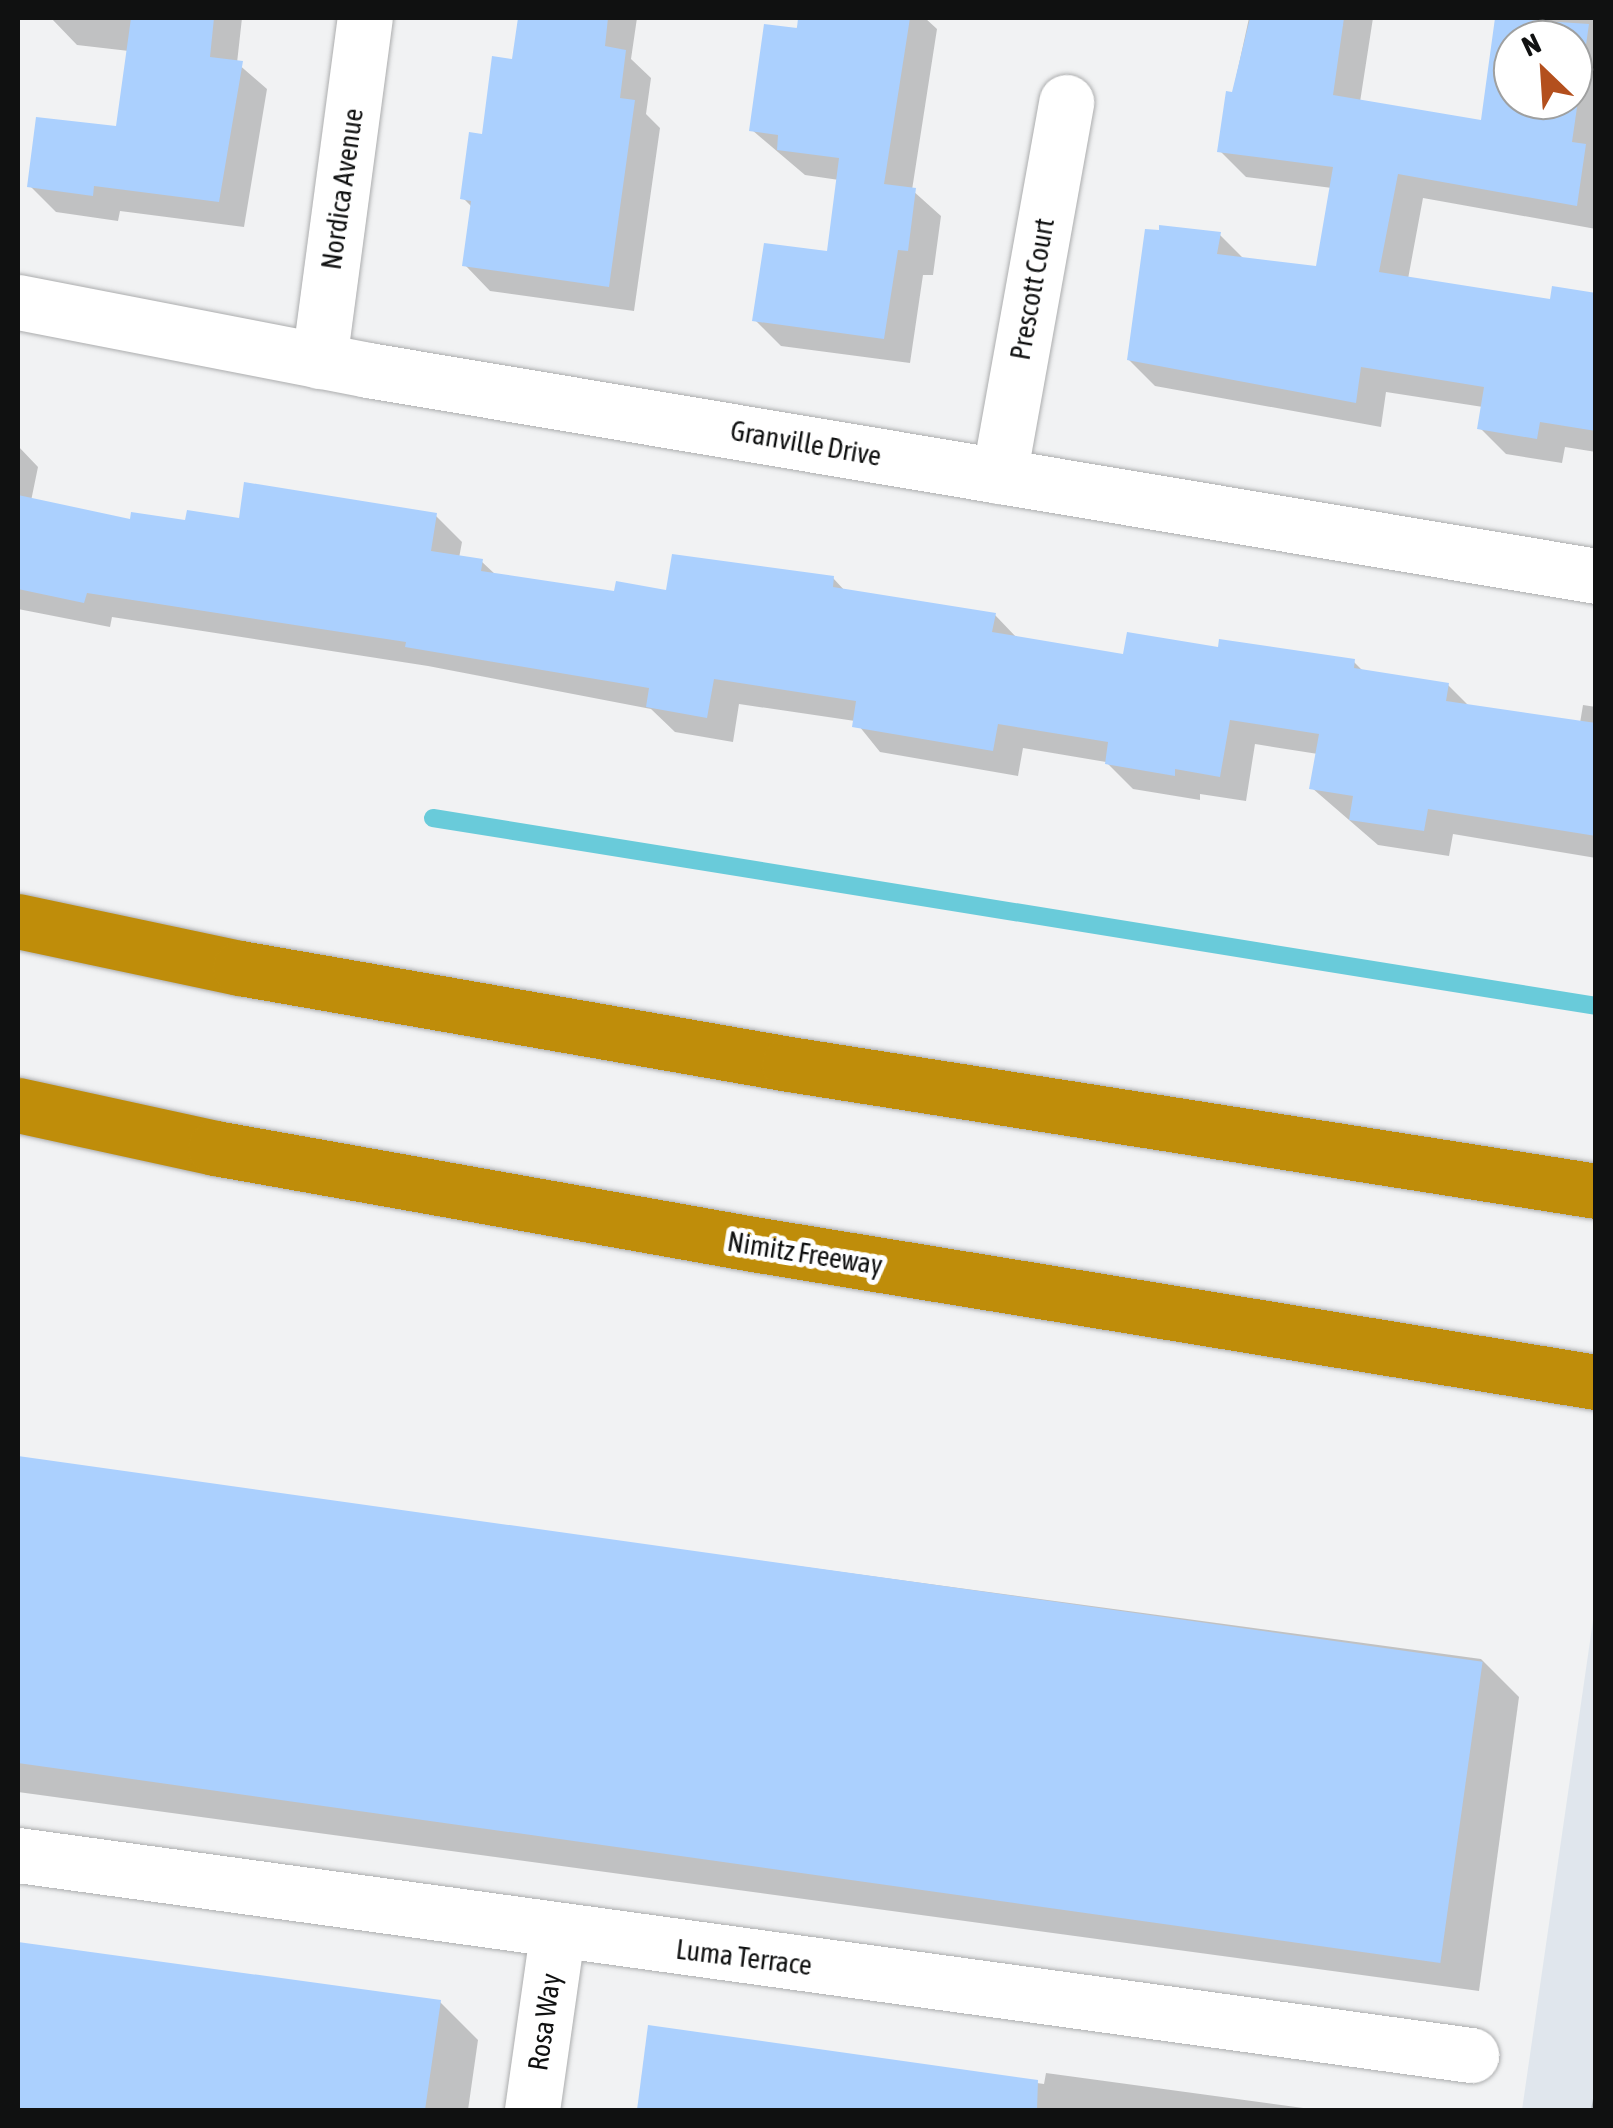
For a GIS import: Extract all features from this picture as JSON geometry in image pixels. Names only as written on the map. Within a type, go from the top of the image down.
[{"type":"highway","points":[[18,921],[240,968],[789,1064],[1596,1192]]},
{"type":"highway","name":"Nimitz Freeway","points":[[18,1105],[214,1148],[753,1244],[1596,1382]]},
{"type":"street","name":"Nordica Avenue","points":[[318,361],[365,18]]},
{"type":"street","name":"Prescott Court","points":[[998,476],[1066,102]]},
{"type":"street","name":"Granville Drive","points":[[18,302],[318,361],[1596,576]]},
{"type":"street","name":"Luma Terrace","points":[[18,1855],[557,1934],[1471,2055]]},
{"type":"street","name":"Rosa Way","points":[[532,2110],[557,1934]]},
{"type":"shaded area","points":[[1595,1607],[1595,2110],[1522,2110]]},
{"type":"building","points":[[131,18],[214,18],[210,57],[243,61],[219,202],[94,186],[93,196],[27,187],[36,117],[116,126]]},
{"type":"building","points":[[518,18],[608,18],[605,46],[626,50],[620,98],[635,100],[609,287],[462,266],[471,201],[460,199],[469,132],[482,134],[492,56],[512,59]]},
{"type":"building","points":[[798,18],[910,18],[884,184],[916,188],[908,251],[898,250],[884,339],[752,321],[764,243],[827,251],[839,158],[777,150],[778,135],[749,131],[764,24],[797,28]]},
{"type":"building","points":[[1250,18],[1344,18],[1333,95],[1481,120],[1493,33],[1493,120],[1575,120],[1572,142],[1586,144],[1577,206],[1398,174],[1379,272],[1550,299],[1552,286],[1596,293],[1596,431],[1540,422],[1537,439],[1477,429],[1484,387],[1361,367],[1356,403],[1127,360],[1145,229],[1159,230],[1159,225],[1221,232],[1217,254],[1316,266],[1333,167],[1217,152],[1226,91],[1232,92]]},
{"type":"building","points":[[244,482],[437,513],[431,551],[483,559],[481,571],[614,591],[616,581],[666,590],[672,554],[834,576],[833,587],[996,613],[992,632],[1123,654],[1127,632],[1218,647],[1219,639],[1355,659],[1354,668],[1449,683],[1446,701],[1596,723],[1596,836],[1428,809],[1424,831],[1349,820],[1353,796],[1309,789],[1319,734],[1230,720],[1220,777],[1175,769],[1175,776],[1105,764],[1108,742],[998,724],[993,751],[852,727],[856,701],[714,679],[707,718],[646,707],[649,688],[405,647],[406,642],[87,593],[84,603],[18,589],[18,495],[130,519],[131,512],[185,520],[187,510],[239,518]]},
{"type":"building","points":[[18,1456],[1483,1662],[1440,1963],[18,1763]]},
{"type":"building","points":[[18,1942],[441,2000],[425,2110],[18,2110]]},
{"type":"building","points":[[648,2025],[1038,2080],[1037,2110],[637,2110]]},
{"type":"waterway","points":[[433,818],[1596,1006]]}]
